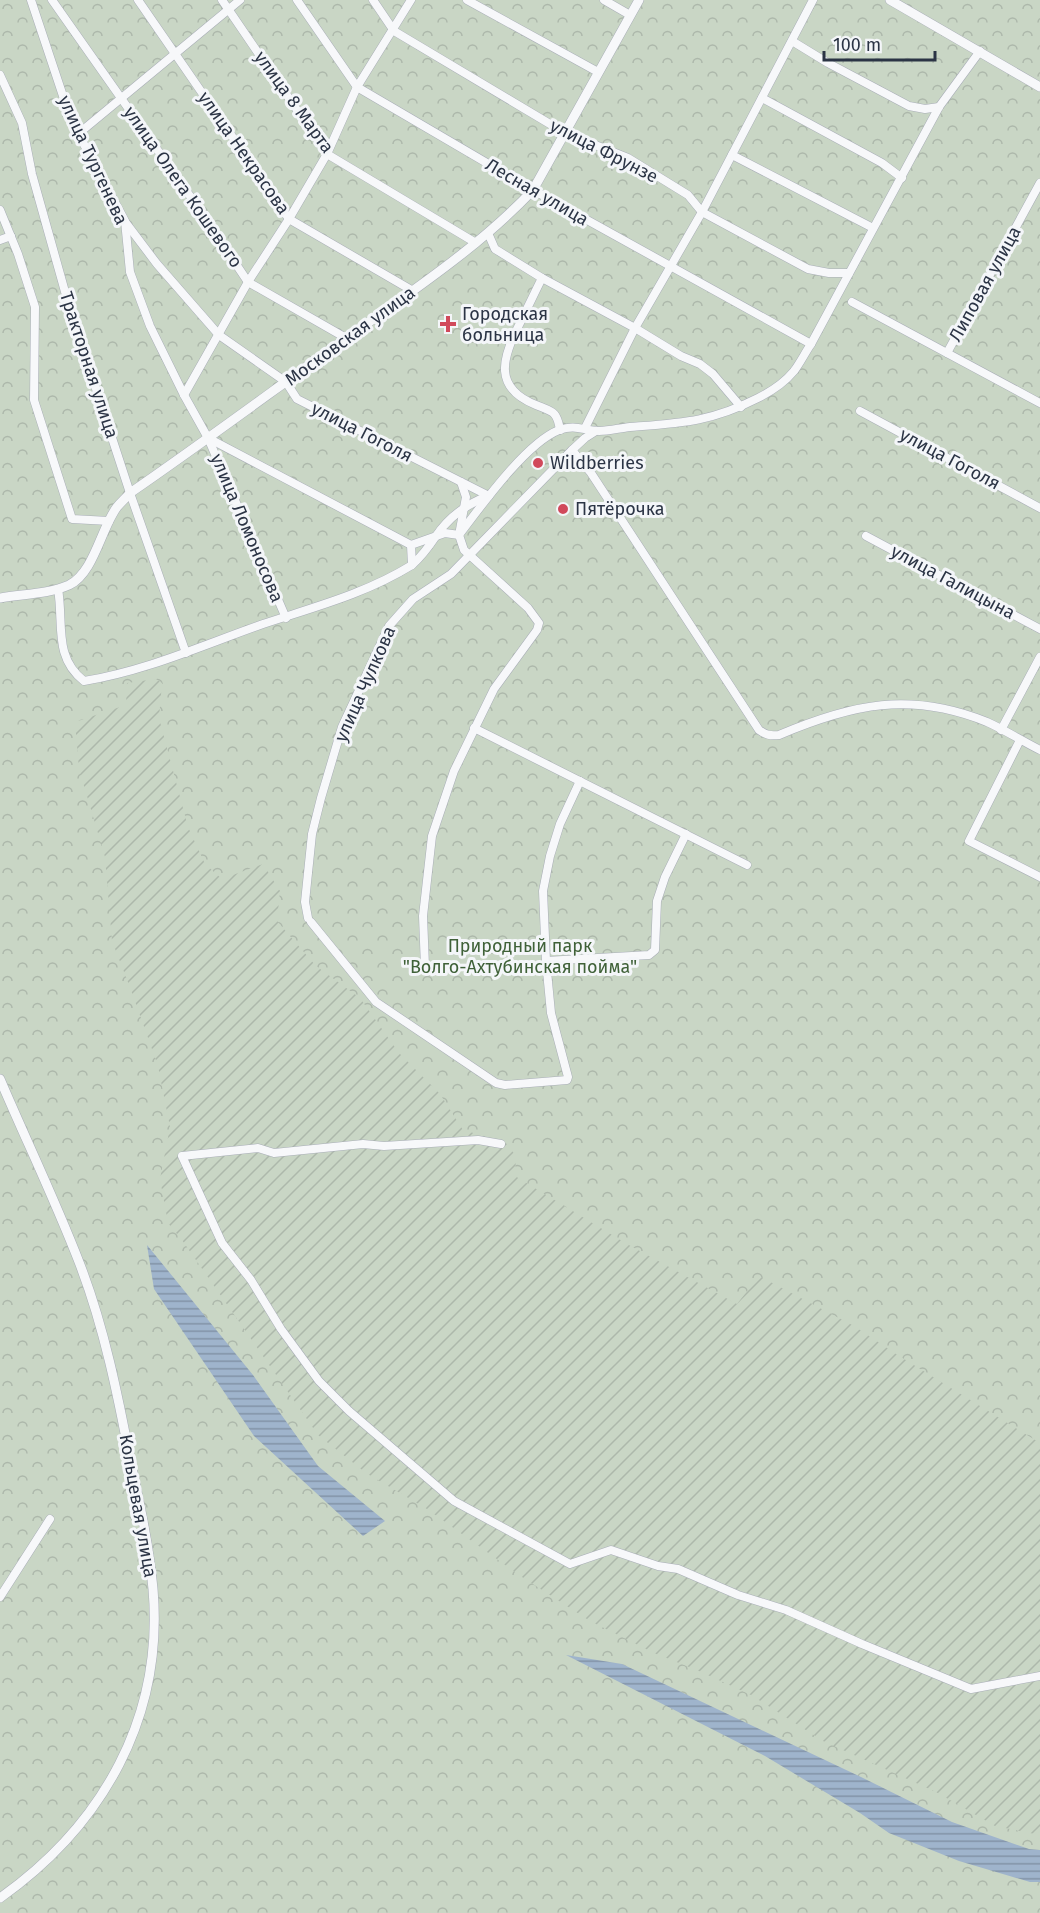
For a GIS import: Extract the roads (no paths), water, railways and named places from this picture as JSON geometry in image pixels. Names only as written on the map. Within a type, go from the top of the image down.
[{"type":"street","name":"улица Тургенева","points":[[31,0],[71,120],[125,221],[130,272],[150,326],[208,438]]},
{"type":"street","name":"улица Олега Кошевого","points":[[52,0],[248,282],[346,338]]},
{"type":"street","name":"улица Некрасова","points":[[138,0],[289,219],[413,291]]},
{"type":"street","name":"улица 8 Марта","points":[[222,0],[327,154],[476,243]]},
{"type":"street","points":[[78,134],[240,0]]},
{"type":"street","name":"Лесная улица","points":[[297,0],[357,87],[532,190],[811,344]]},
{"type":"street","points":[[374,0],[394,31]]},
{"type":"street","points":[[184,395],[248,282],[289,219],[327,154],[357,87],[394,31],[411,0]]},
{"type":"street","points":[[467,0],[598,72]]},
{"type":"street","points":[[604,0],[630,15]]},
{"type":"street","name":"Московская улица","points":[[0,598],[58,589],[71,584],[81,575],[118,506],[130,494],[413,291],[488,233],[532,190],[639,0]]},
{"type":"street","points":[[585,428],[635,328],[702,212],[813,0]]},
{"type":"street","points":[[890,0],[1040,87]]},
{"type":"street","name":"улица Фрунзе","points":[[394,31],[565,133],[628,158],[688,195],[702,212],[808,269],[829,273],[849,273]]},
{"type":"street","points":[[792,42],[909,106],[925,109],[939,107]]},
{"type":"street","points":[[459,535],[489,496],[536,445],[560,430],[573,426],[596,431],[679,424],[712,418],[741,407],[769,392],[793,372],[811,344],[939,107],[980,51]]},
{"type":"street","name":"Тракторная улица","points":[[0,75],[22,123],[32,174],[69,306],[130,494],[186,653]]},
{"type":"street","points":[[762,98],[882,163],[902,178]]},
{"type":"street","points":[[732,155],[873,228]]},
{"type":"street","name":"Липовая улица","points":[[947,353],[1040,183]]},
{"type":"street","points":[[0,210],[35,307],[34,400],[72,519],[109,521]]},
{"type":"street","name":"улица Гоголя","points":[[125,221],[157,264],[219,335],[286,382],[297,399],[489,496]]},
{"type":"street","points":[[488,233],[495,249],[681,356],[700,364],[713,374],[741,407]]},
{"type":"street","points":[[0,240],[11,236]]},
{"type":"street","points":[[542,278],[507,348],[505,372],[507,382],[523,399],[554,412],[558,418],[560,430]]},
{"type":"street","points":[[852,302],[1040,403]]},
{"type":"street","name":"улица Гоголя","points":[[860,411],[1040,508]]},
{"type":"street","name":"улица Чулкова","points":[[546,961],[550,1005],[567,1080],[505,1085],[496,1083],[376,1002],[309,920],[304,902],[312,834],[342,727],[389,626],[413,599],[451,574],[572,450],[596,431]]},
{"type":"street","points":[[208,438],[411,545],[445,533],[459,535]]},
{"type":"street","name":"улица Ломоносова","points":[[208,438],[286,618]]},
{"type":"street","points":[[572,450],[591,473],[759,730],[765,734],[772,736],[849,709],[905,704],[957,712],[988,723],[1040,750]]},
{"type":"street","points":[[425,967],[423,916],[432,836],[454,771],[474,728],[494,689],[537,630],[539,623],[528,608],[464,550],[459,535],[466,497],[461,482]]},
{"type":"street","points":[[58,589],[63,654],[75,674],[84,681],[143,668],[377,585],[412,565],[430,547],[436,536],[465,507],[489,496]]},
{"type":"street","name":"улица Галицына","points":[[866,536],[1040,629]]},
{"type":"street","points":[[411,545],[412,565]]},
{"type":"street","points":[[1001,730],[1040,657]]},
{"type":"street","points":[[474,728],[747,865]]},
{"type":"street","points":[[1020,740],[969,842],[1040,877]]},
{"type":"street","points":[[580,781],[560,824],[544,882],[542,908],[546,961],[649,955],[655,950],[657,901],[665,877],[686,834]]},
{"type":"street","name":"Кольцевая улица","points":[[0,1079],[80,1263],[123,1425],[145,1532],[153,1590],[153,1645],[147,1687],[135,1731],[122,1760],[104,1793],[75,1831],[46,1861],[0,1898]]},
{"type":"street","points":[[501,1144],[478,1140],[384,1146],[363,1144],[274,1153],[258,1148],[182,1156],[222,1243],[251,1280],[281,1329],[319,1381],[349,1411],[454,1501],[570,1564],[611,1550],[658,1566],[678,1569],[738,1595],[786,1610],[971,1689],[1040,1676]]},
{"type":"street","points":[[0,1597],[50,1519]]},
{"type":"water","points":[[147,1245],[253,1375],[318,1466],[385,1521],[363,1536],[254,1436],[154,1289]]},
{"type":"water","points":[[566,1655],[622,1664],[952,1822],[1029,1849],[1040,1850],[1040,1882],[1030,1882],[959,1861],[889,1833],[765,1756]]},
{"type":"place","name":"Городская больница","points":[[448,324]]},
{"type":"place","name":"Wildberries","points":[[538,463]]},
{"type":"place","name":"Пятёрочка","points":[[563,509]]},
{"type":"park label","name":"Природный парк \"Волго-Ахтубинская пойма\"","points":[[520,956]]}]
